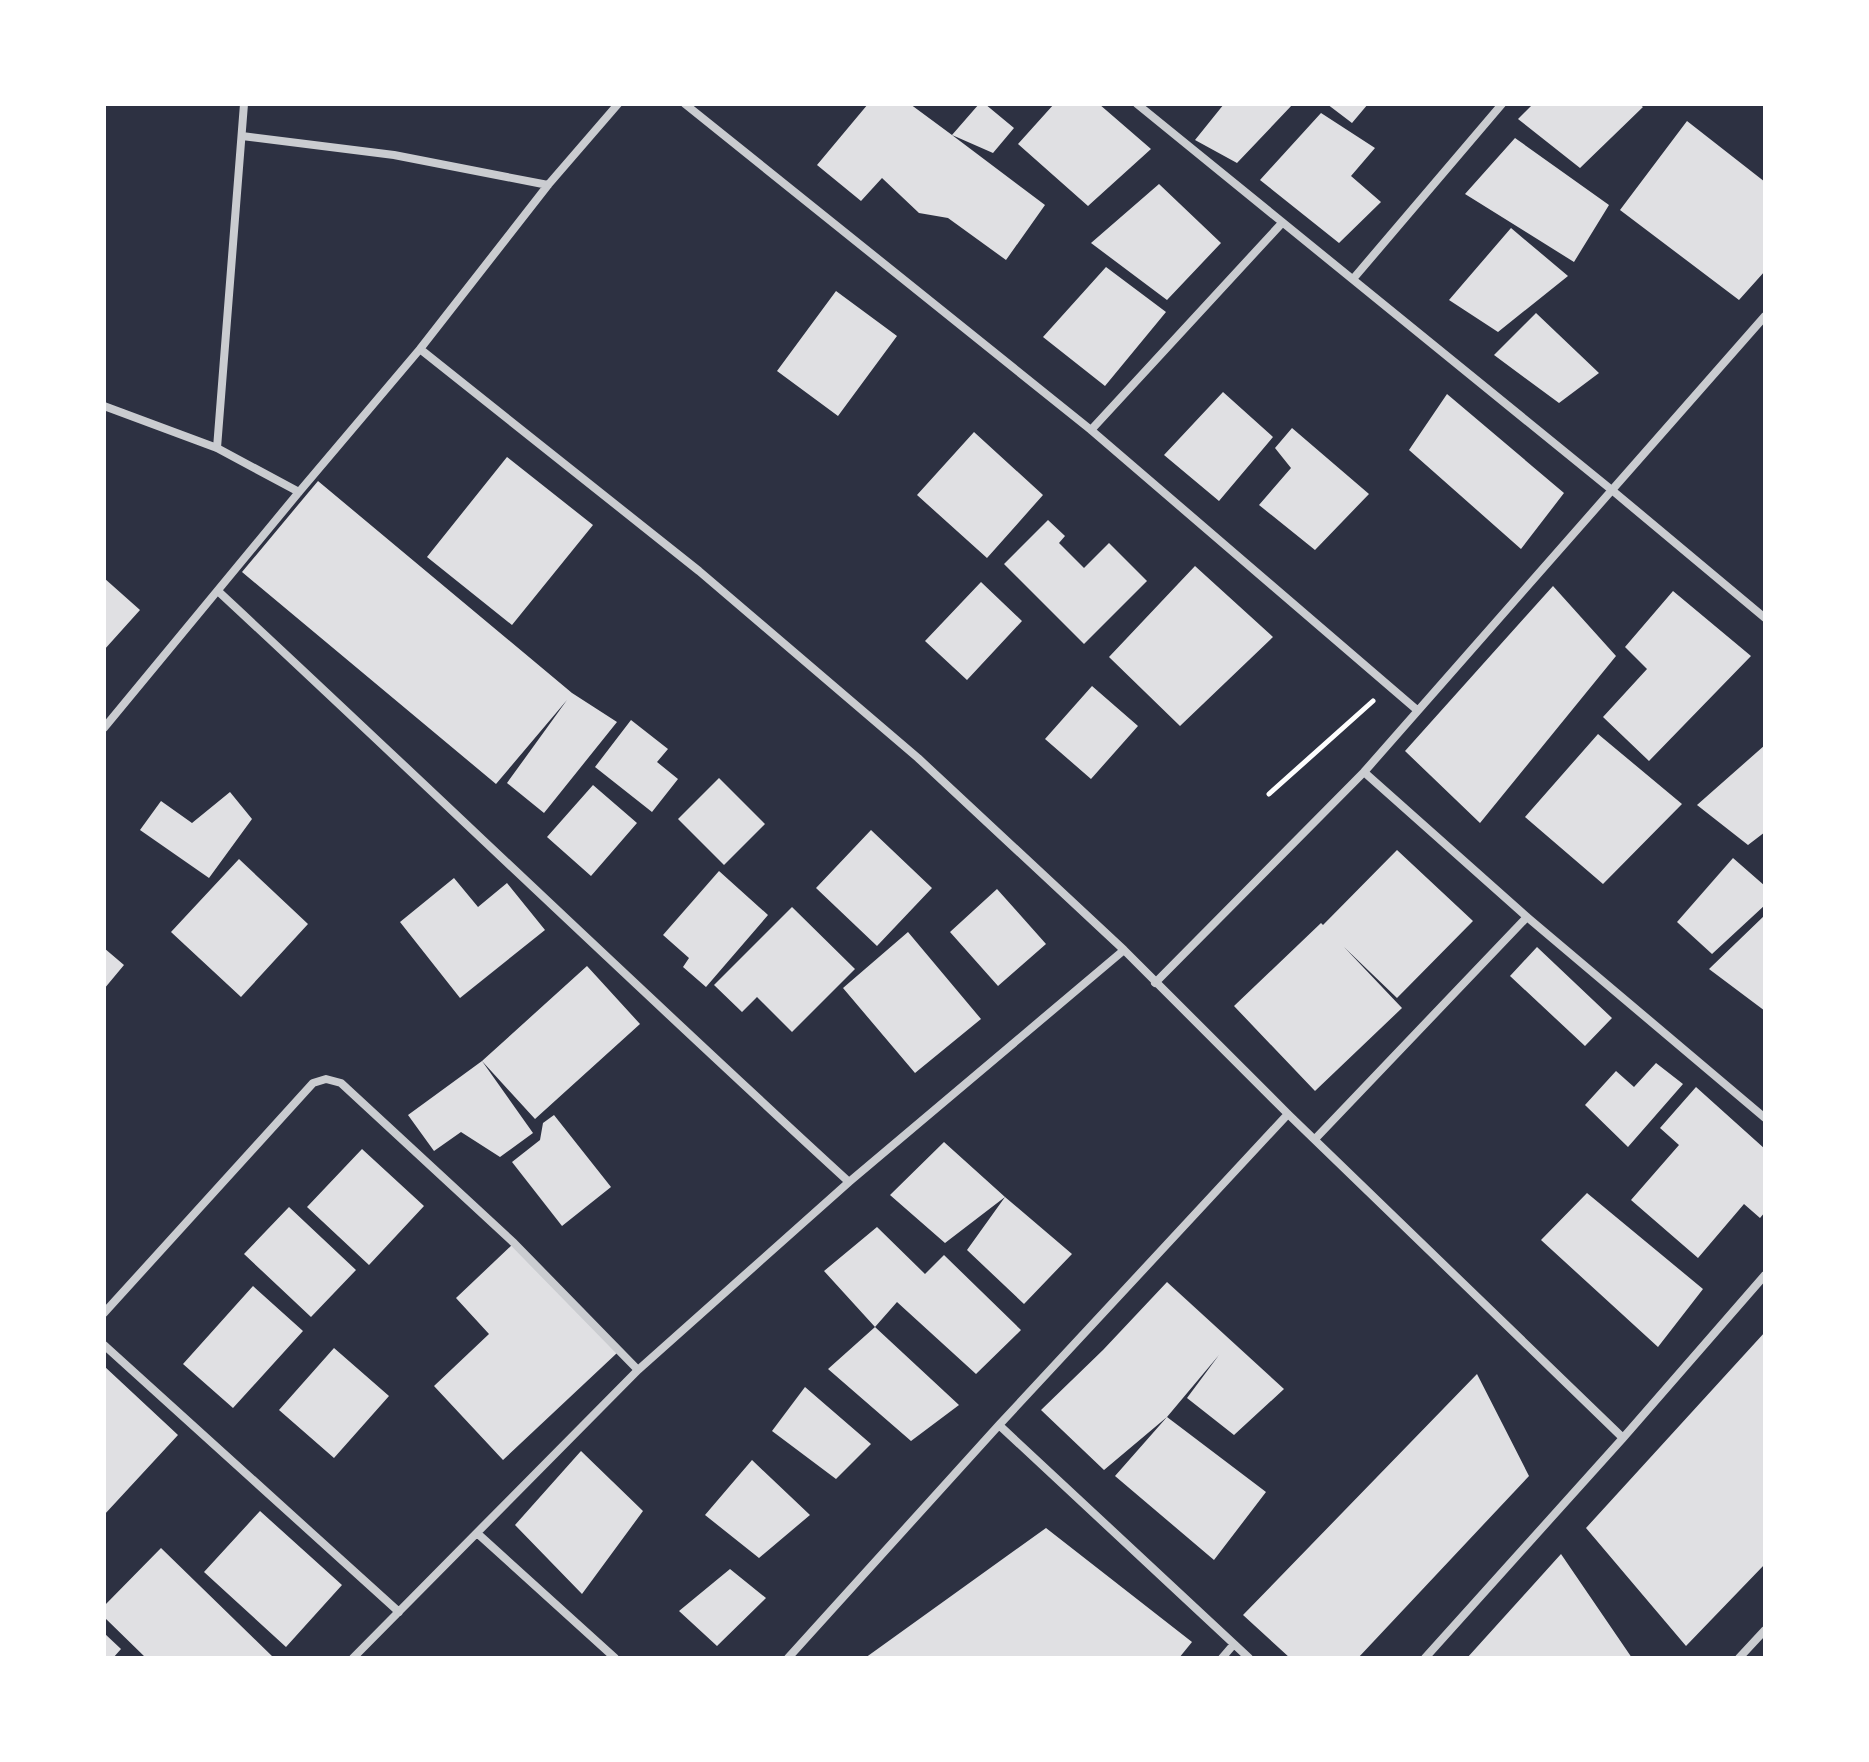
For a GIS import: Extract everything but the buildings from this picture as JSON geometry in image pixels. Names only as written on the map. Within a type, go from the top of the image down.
[{"type":"street","points":[[217,448],[244,104]]},
{"type":"street","points":[[104,728],[420,349],[548,185],[618,104]]},
{"type":"street","points":[[685,104],[1091,430],[1417,710]]},
{"type":"street","points":[[1137,104],[1765,618]]},
{"type":"street","points":[[1353,279],[1502,104]]},
{"type":"street","points":[[242,136],[394,155],[548,185]]},
{"type":"street","points":[[1091,430],[1282,223]]},
{"type":"street","points":[[1155,983],[1364,772],[1765,316]]},
{"type":"street","points":[[420,349],[699,571],[894,737],[1124,950],[1288,1114],[1623,1438]]},
{"type":"street","points":[[104,406],[217,448],[299,492]]},
{"type":"street","points":[[219,592],[849,1182]]},
{"type":"street","points":[[1364,772],[1527,917],[1765,1118]]},
{"type":"street","points":[[1316,1138],[1527,917]]},
{"type":"street","points":[[353,1658],[638,1370],[849,1182],[1124,950]]},
{"type":"street","points":[[104,1313],[313,1083],[326,1079],[341,1083],[514,1243],[638,1370]]},
{"type":"street","points":[[788,1658],[1288,1114]]},
{"type":"street","points":[[1425,1658],[1765,1275]]},
{"type":"street","points":[[104,1345],[399,1612]]},
{"type":"street","points":[[999,1425],[1249,1658]]},
{"type":"street","points":[[477,1533],[615,1658]]},
{"type":"street","points":[[1739,1658],[1765,1630]]},
{"type":"street","points":[[1222,1658],[1234,1644]]},
{"type":"path","points":[[1269,794],[1389,686]]}]
